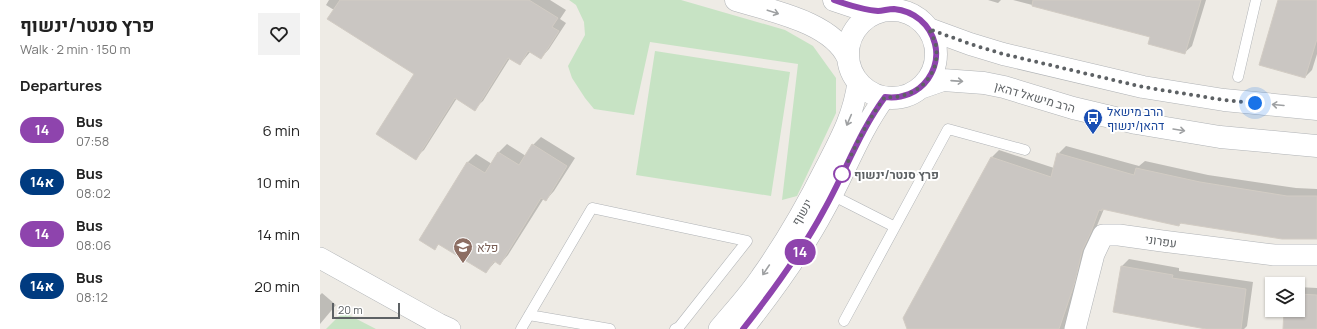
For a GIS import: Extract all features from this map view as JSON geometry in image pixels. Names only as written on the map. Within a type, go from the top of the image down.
[{"type":"street","points":[[736,0],[810,23],[838,42],[844,50],[852,73],[858,82],[865,89],[875,95],[885,97],[904,96],[920,88],[932,73],[936,60],[936,47],[929,29],[919,19],[909,13],[891,9],[879,11],[869,16],[855,29],[849,43],[848,58]]},
{"type":"street","points":[[834,0],[858,8],[879,11]]},
{"type":"street","points":[[929,29],[1003,54],[1143,87],[1224,100],[1317,109]]},
{"type":"street","name":"הרב מישאל דהאן","points":[[920,88],[944,80],[984,83],[1004,87],[1073,108],[1136,123],[1220,137],[1317,146]]},
{"type":"street","name":"ינשוף","points":[[719,329],[760,278],[785,241],[809,201],[852,113],[858,82]]},
{"type":"street","name":"ינשוף","points":[[743,329],[777,286],[802,249],[832,195],[862,133],[885,97]]},
{"type":"street","name":"עפרוני","points":[[1075,329],[1094,254],[1103,235],[1120,235],[1162,242],[1274,255],[1317,255]]},
{"type":"street","points":[[320,258],[450,329]]},
{"type":"lane","points":[[1238,77],[1256,0]]},
{"type":"lane","points":[[844,322],[948,129],[1025,150]]},
{"type":"lane","points":[[832,195],[894,227]]},
{"type":"lane","points":[[521,329],[592,208],[747,241],[678,328],[675,329]]},
{"type":"lane","points":[[529,315],[610,329]]},
{"type":"green space","points":[[569,0],[681,0],[785,30],[813,46],[836,78],[836,113],[797,196],[782,200],[798,64],[650,42],[634,115],[594,109],[572,78],[568,66],[585,35],[584,22],[576,5]]},
{"type":"green space","points":[[655,51],[790,72],[771,196],[636,175]]},
{"type":"green space","points":[[343,312],[376,329],[326,329]]},
{"type":"building","points":[[340,0],[529,0],[558,18],[552,27],[559,31],[541,59],[528,51],[520,65],[508,58],[475,111],[455,98],[416,160],[376,134],[414,74],[327,19]]},
{"type":"building","points":[[1033,0],[1201,0],[1185,54],[1148,44],[1150,37],[1032,6]]},
{"type":"building","points":[[1278,0],[1317,0],[1317,39],[1305,78],[1259,65]]},
{"type":"building","points":[[532,144],[567,166],[546,201],[541,198],[500,265],[494,261],[486,273],[438,244],[435,250],[419,240],[467,162],[485,173],[498,152],[519,165]]},
{"type":"building","points":[[1057,153],[1134,175],[1136,168],[1200,182],[1287,196],[1317,196],[1317,239],[1282,239],[1180,223],[1179,226],[1102,209],[1102,211],[1099,210],[1082,251],[1075,282],[1059,329],[907,329],[903,318],[991,157],[1051,177]]},
{"type":"building","points":[[1121,266],[1173,275],[1172,278],[1246,289],[1241,329],[1206,329],[1113,312]]},
{"type":"building","points":[[1305,294],[1317,295],[1317,329],[1283,329],[1284,317],[1305,317]]},
{"type":"bus line","name":"14","points":[[743,329],[777,286],[802,249],[824,210],[862,133],[885,97],[898,98],[920,88],[932,73],[936,60],[936,47],[929,29],[919,19],[909,13],[891,9],[879,11],[858,8],[834,0]]},
{"type":"place","name":"הרב מישאל דהאן/ינשוף","points":[[1093,135]]},
{"type":"place","name":"פרץ סנטר/ינשוף","points":[[842,174]]},
{"type":"place","name":"פלא","points":[[463,264]]},
{"type":"route","points":[[842,174],[862,133],[885,97],[898,98],[915,91],[925,83],[932,73],[936,60],[936,47],[929,29],[1003,54],[1143,87],[1224,100],[1255,103]]}]
